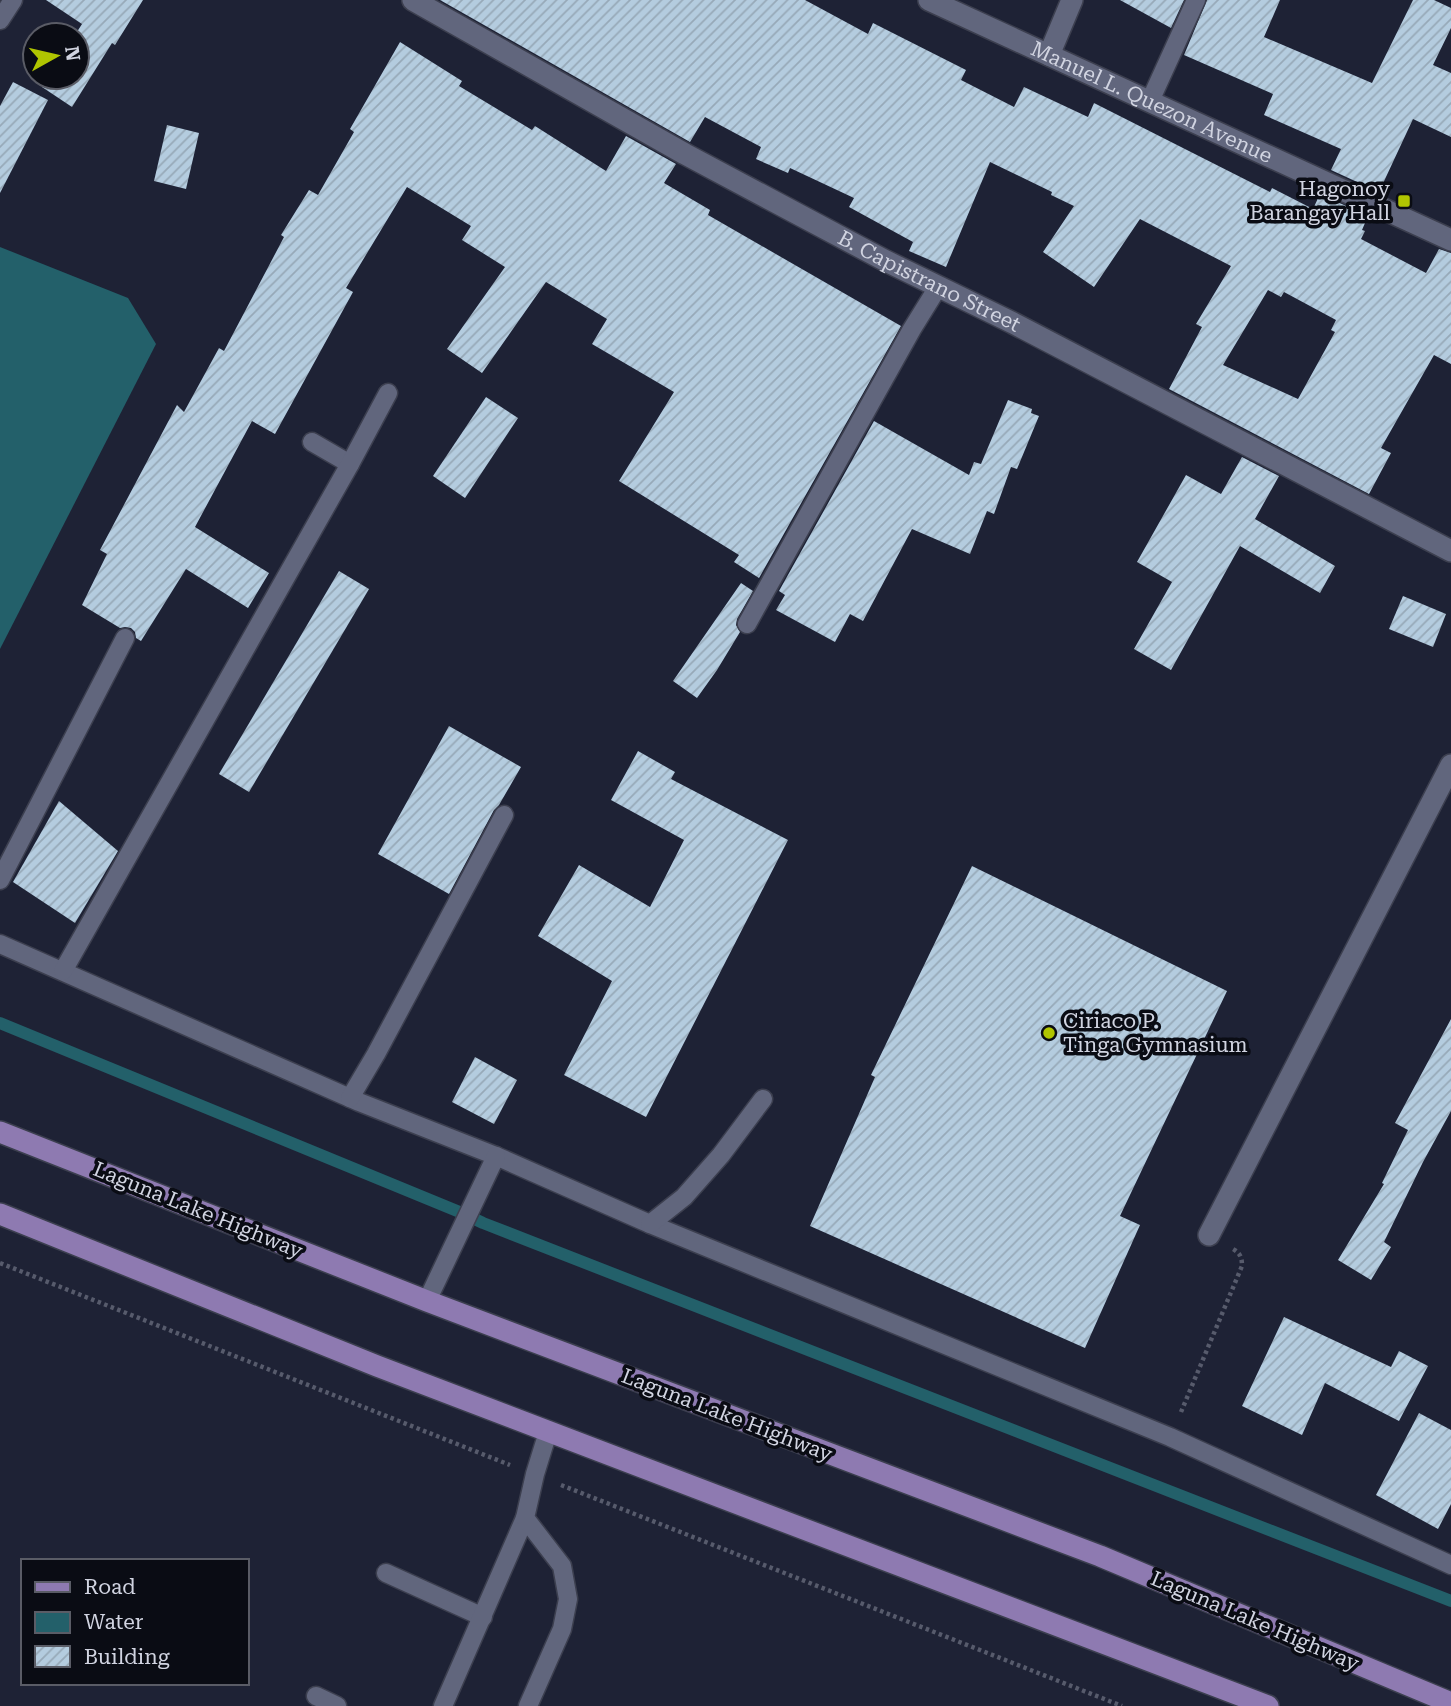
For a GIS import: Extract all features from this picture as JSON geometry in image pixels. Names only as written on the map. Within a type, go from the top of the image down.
[{"type":"main road","name":"Laguna Lake Highway","points":[[0,1132],[427,1301],[1100,1556],[1451,1703]]},
{"type":"main road","points":[[0,1214],[377,1366],[1268,1706]]},
{"type":"street","name":"B. Capistrano Street","points":[[412,0],[685,154],[886,261],[1451,551]]},
{"type":"street","name":"Manuel L. Quezon Avenue","points":[[929,0],[1451,240]]},
{"type":"street","points":[[1049,55],[1072,0]]},
{"type":"street","points":[[1209,1235],[1451,765]]},
{"type":"lane","points":[[0,19],[13,0]]},
{"type":"lane","points":[[1150,101],[1196,0]]},
{"type":"lane","points":[[747,624],[938,287]]},
{"type":"lane","points":[[63,971],[388,393]]},
{"type":"lane","points":[[312,442],[350,464]]},
{"type":"lane","points":[[0,880],[125,638]]},
{"type":"lane","points":[[350,1097],[376,1054],[504,815]]},
{"type":"lane","points":[[0,944],[650,1224],[1170,1437],[1451,1565]]},
{"type":"lane","points":[[650,1224],[684,1197],[721,1155],[763,1099]]},
{"type":"lane","points":[[427,1301],[496,1156]]},
{"type":"lane","points":[[443,1706],[525,1518],[548,1432]]},
{"type":"lane","points":[[525,1518],[562,1566],[568,1599],[562,1629],[528,1706]]},
{"type":"lane","points":[[386,1573],[483,1618]]},
{"type":"lane","points":[[316,1696],[337,1706]]},
{"type":"path","points":[[1170,1437],[1242,1266],[1238,1252],[1209,1235]]},
{"type":"water","points":[[0,247],[128,298],[156,344],[0,649]]},
{"type":"building","points":[[46,0],[143,0],[115,45],[112,43],[91,77],[91,21],[78,21]]},
{"type":"building","points":[[440,0],[805,0],[868,34],[873,23],[966,70],[961,80],[1014,107],[1024,87],[1088,117],[1094,103],[1270,192],[1272,188],[1313,209],[1320,194],[1368,216],[1361,239],[1426,273],[1439,249],[1451,253],[1451,364],[1434,355],[1381,448],[1391,453],[1369,494],[1169,389],[1202,327],[1196,324],[1231,266],[1140,219],[1094,287],[1043,252],[1074,206],[1051,195],[1052,192],[990,162],[946,267],[909,251],[913,242],[849,207],[854,198],[790,168],[788,173],[756,159],[761,147],[705,117],[690,142]],"holes":[[[1268,290],[1281,297],[1284,292],[1336,320],[1331,330],[1335,332],[1298,399],[1223,365]]]},
{"type":"building","points":[[1120,0],[1184,0],[1171,28]]},
{"type":"building","points":[[1207,0],[1280,0],[1264,37],[1372,83],[1413,0],[1434,0],[1451,8],[1451,28],[1433,65],[1451,73],[1451,137],[1413,119],[1379,192],[1331,170],[1341,149],[1264,115],[1273,94],[1184,55]]},
{"type":"building","points":[[400,42],[462,81],[459,86],[532,130],[535,126],[606,171],[626,136],[676,164],[664,183],[710,210],[708,215],[901,326],[759,578],[734,562],[739,555],[619,481],[674,392],[592,344],[607,319],[546,282],[482,373],[447,349],[505,267],[462,240],[471,226],[407,187],[346,288],[353,292],[275,434],[252,421],[195,527],[269,573],[248,608],[186,569],[141,641],[136,638],[131,628],[120,628],[82,605],[107,554],[100,550],[177,405],[184,412],[219,348],[224,351],[284,237],[281,235],[309,190],[318,195],[354,132],[350,129]]},
{"type":"building","points":[[13,82],[21,86],[21,91],[30,91],[48,100],[0,193],[0,106]]},
{"type":"building","points":[[48,91],[82,91],[72,107]]},
{"type":"building","points":[[167,125],[199,133],[186,189],[154,181]]},
{"type":"building","points":[[486,397],[518,418],[465,498],[433,476]]},
{"type":"building","points":[[1008,400],[1032,409],[1031,413],[1039,416],[1017,469],[1011,467],[994,514],[987,511],[970,554],[912,529],[863,621],[850,614],[835,642],[776,610],[785,595],[779,591],[874,421],[969,475],[974,462],[981,464]]},
{"type":"building","points":[[1242,457],[1279,476],[1255,519],[1335,566],[1320,593],[1240,546],[1171,670],[1134,649],[1172,582],[1137,562],[1186,475],[1221,494]]},
{"type":"building","points":[[339,571],[369,589],[249,792],[219,774]]},
{"type":"building","points":[[741,583],[753,591],[737,619],[736,625],[740,632],[697,698],[673,681]]},
{"type":"building","points":[[1403,596],[1446,614],[1433,647],[1389,629]]},
{"type":"building","points":[[449,726],[521,767],[494,810],[449,894],[378,854]]},
{"type":"building","points":[[638,751],[675,772],[671,779],[788,840],[646,1117],[564,1075],[612,981],[538,936],[579,865],[650,907],[684,840],[611,800]]},
{"type":"building","points":[[59,801],[118,851],[75,923],[13,882]]},
{"type":"building","points":[[972,866],[1227,991],[1120,1216],[1140,1225],[1085,1348],[810,1226],[875,1077],[871,1075]]},
{"type":"building","points":[[1451,1019],[1451,1111],[1384,1242],[1391,1247],[1371,1280],[1338,1260],[1384,1184],[1382,1183],[1408,1130],[1395,1123]]},
{"type":"building","points":[[475,1057],[517,1080],[494,1124],[452,1102]]},
{"type":"building","points":[[1284,1317],[1391,1367],[1399,1351],[1428,1366],[1399,1421],[1325,1383],[1302,1435],[1242,1406]]},
{"type":"building","points":[[1419,1413],[1451,1430],[1451,1504],[1438,1529],[1376,1495]]},
{"type":"waterway","points":[[0,1023],[483,1223],[1451,1601]]},
{"type":"place","name":"Hagonoy Barangay Hall","points":[[1404,201]]},
{"type":"place","name":"Ciriaco P. Tinga Gymnasium","points":[[1049,1033]]}]
